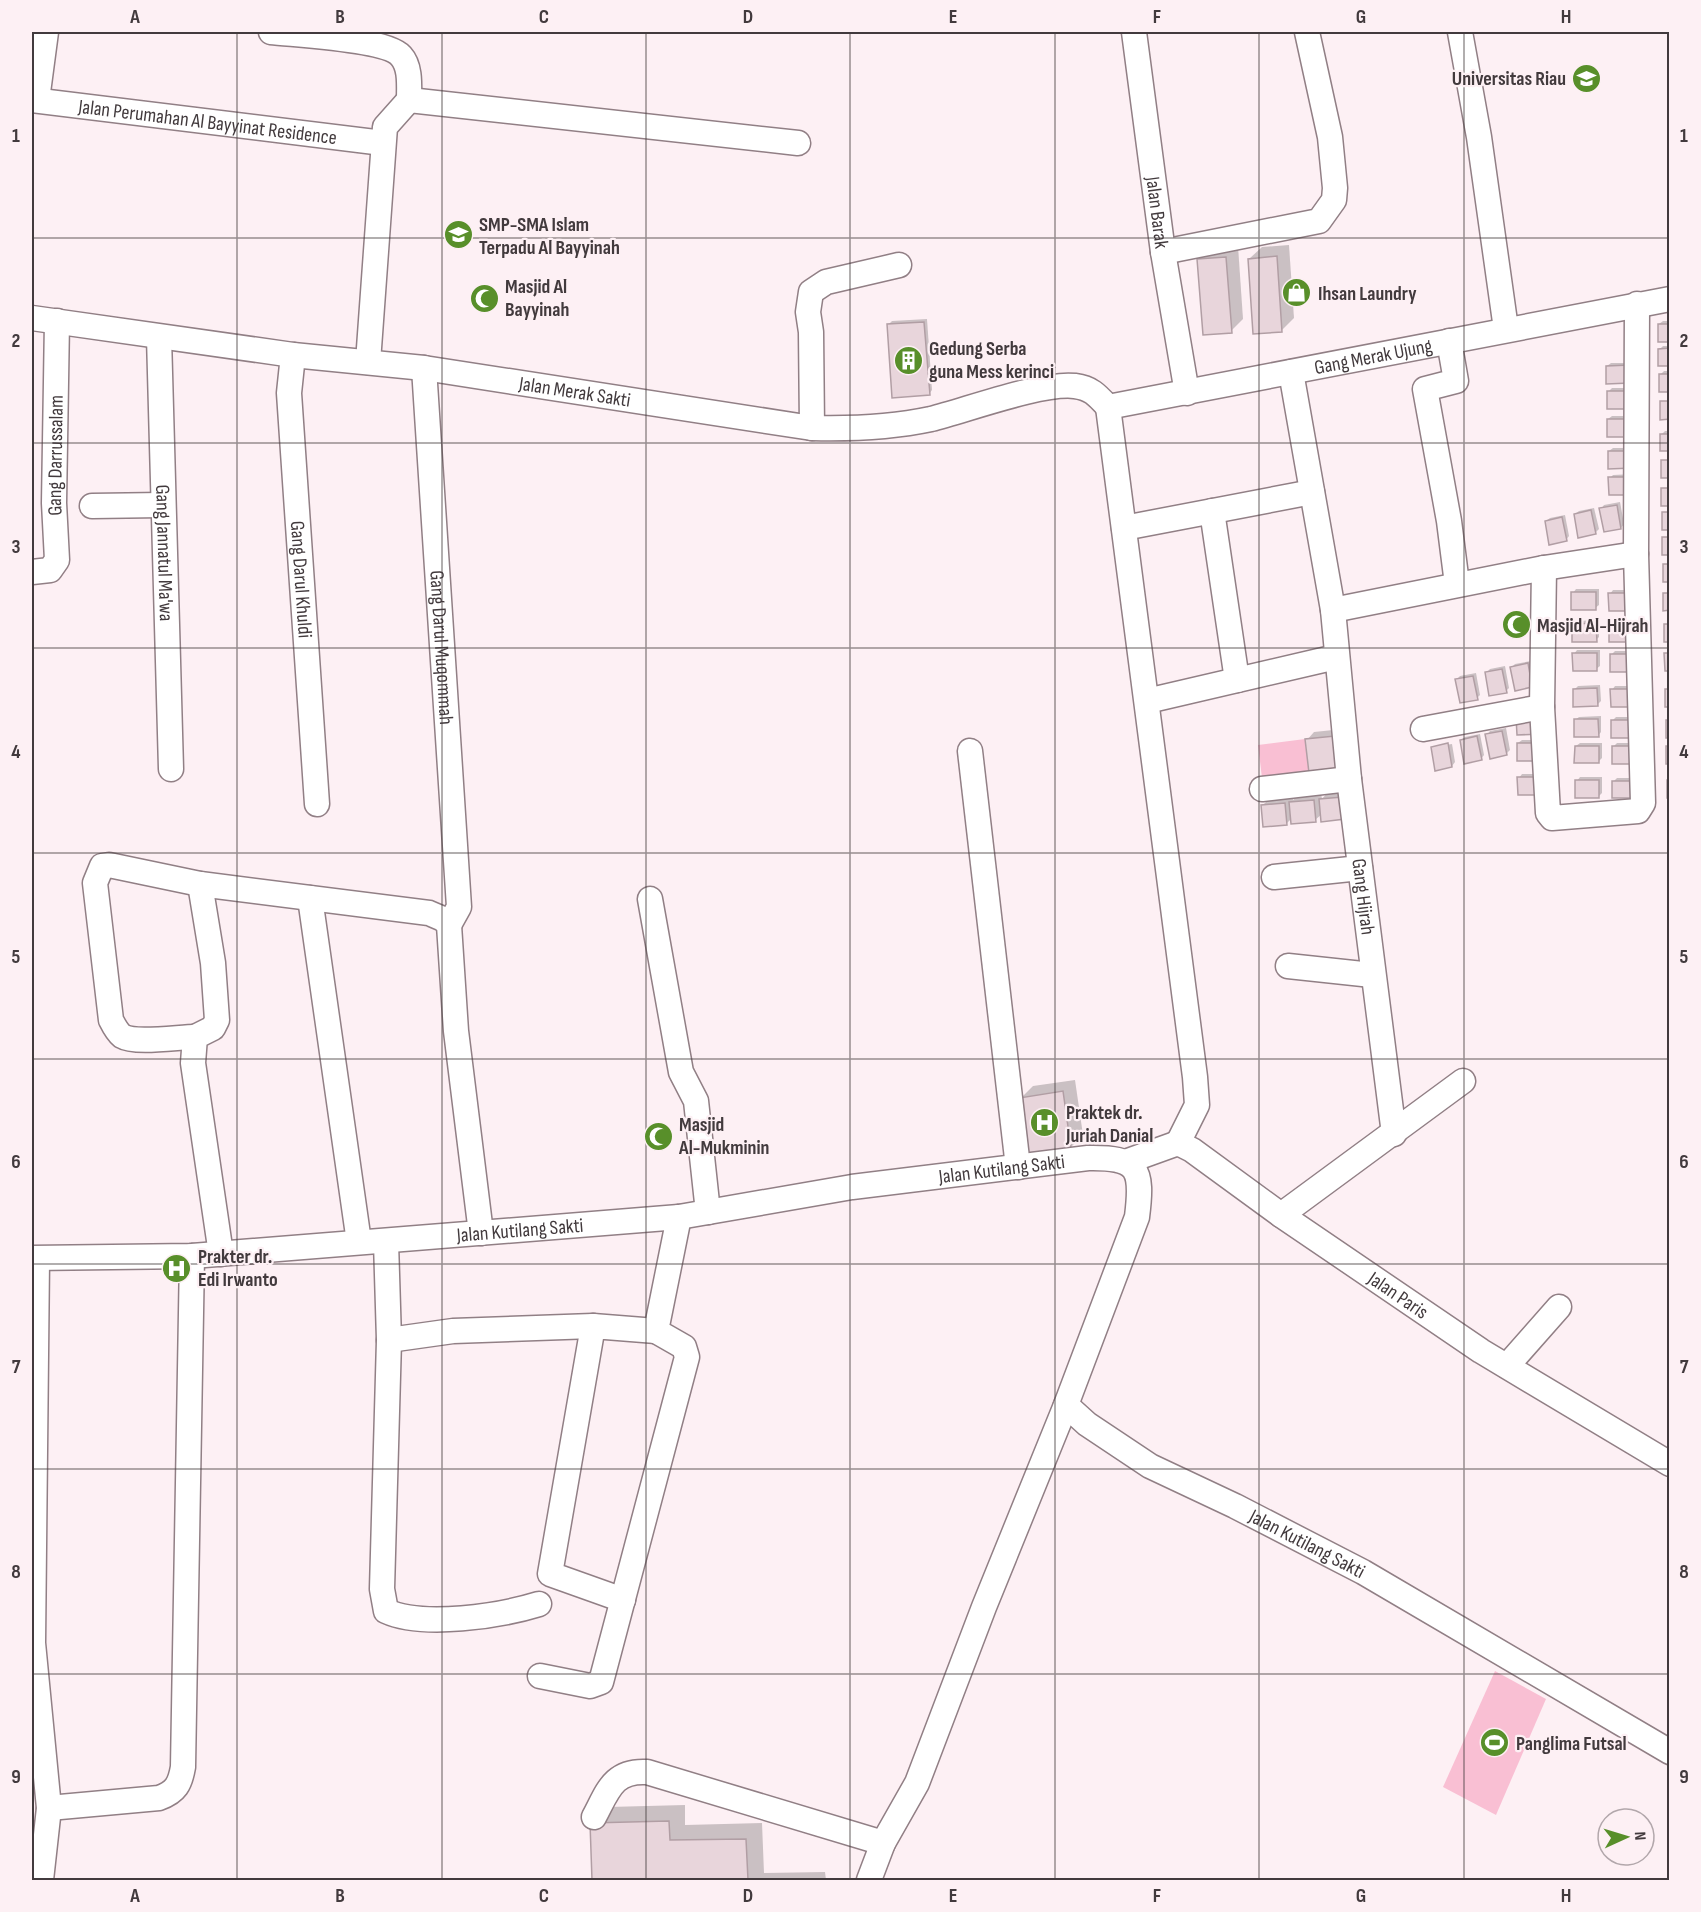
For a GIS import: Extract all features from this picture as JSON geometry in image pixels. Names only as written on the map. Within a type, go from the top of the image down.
[{"type":"street","points":[[34,100],[46,32]]},
{"type":"street","points":[[271,32],[385,45],[401,56],[409,75],[409,100],[385,127],[368,362]]},
{"type":"street","name":"Jalan Barak","points":[[1134,32],[1163,252],[1187,393]]},
{"type":"street","points":[[1460,32],[1479,137],[1506,329]]},
{"type":"street","points":[[1163,252],[1319,221],[1328,210],[1334,200],[1335,188],[1330,137],[1308,42]]},
{"type":"street","name":"Jalan Perumahan Al Bayyinat Residence","points":[[34,100],[383,144]]},
{"type":"street","points":[[409,100],[798,143]]},
{"type":"street","points":[[812,428],[811,332],[808,312],[811,292],[826,282],[898,265]]},
{"type":"street","name":"Gang Merak Ujung","points":[[1108,407],[1670,299]]},
{"type":"street","points":[[1544,568],[1542,707],[1550,816],[1640,810],[1643,803],[1636,554],[1636,304]]},
{"type":"street","name":"Jalan Merak Sakti","points":[[32,318],[159,338],[237,345],[293,355],[424,368],[812,428],[873,426],[929,419],[1051,387],[1073,385],[1093,390],[1108,407]]},
{"type":"street","name":"Gang Darrussalam","points":[[32,572],[50,570],[57,560],[54,503],[57,321]]},
{"type":"street","name":"Gang Jannatul Ma'wa","points":[[159,338],[171,769]]},
{"type":"street","points":[[1449,342],[1456,381],[1425,388],[1449,521],[1457,584]]},
{"type":"street","name":"Gang Darul Khuldi","points":[[293,355],[289,393],[317,804]]},
{"type":"street","name":"Gang Darul Muqommah","points":[[424,368],[459,907],[449,925]]},
{"type":"street","name":"Gang Hijrah","points":[[1290,372],[1333,610],[1359,868],[1394,1134]]},
{"type":"street","points":[[868,1881],[883,1843],[917,1783],[984,1607],[1066,1405],[1137,1217],[1141,1188],[1138,1172],[1128,1161],[1178,1143],[1197,1105],[1108,407]]},
{"type":"street","points":[[1124,528],[1312,492]]},
{"type":"street","points":[[92,506],[162,505]]},
{"type":"street","points":[[1212,511],[1237,680]]},
{"type":"street","points":[[1333,610],[1457,584],[1636,554]]},
{"type":"street","points":[[1147,701],[1336,657]]},
{"type":"street","points":[[1423,729],[1542,707]]},
{"type":"street","points":[[970,751],[1018,1167]]},
{"type":"street","points":[[1262,789],[1349,779]]},
{"type":"street","points":[[200,884],[213,963],[217,1020],[213,1028],[195,1036],[133,1039],[123,1036],[111,1020],[95,883],[102,866],[109,865],[200,884],[429,913],[443,919],[449,925],[456,1031],[481,1233]]},
{"type":"street","points":[[1274,877],[1359,868]]},
{"type":"street","points":[[310,898],[359,1242]]},
{"type":"street","points":[[650,899],[681,1072],[696,1101],[708,1212]]},
{"type":"street","points":[[1288,966],[1372,975]]},
{"type":"street","points":[[195,1036],[193,1063],[221,1254]]},
{"type":"street","points":[[1281,1215],[1463,1081]]},
{"type":"street","name":"Jalan Paris","points":[[1178,1143],[1192,1150],[1281,1215],[1507,1366],[1670,1464]]},
{"type":"street","name":"Jalan Kutilang Sakti","points":[[34,1259],[192,1256],[679,1217],[852,1187],[1088,1158],[1128,1161]]},
{"type":"street","points":[[656,1331],[679,1217]]},
{"type":"street","points":[[386,1242],[389,1340],[382,1590],[386,1611],[400,1617],[475,1617],[515,1612],[539,1604]]},
{"type":"street","points":[[49,1808],[159,1798],[173,1793],[181,1782],[192,1256]]},
{"type":"street","points":[[34,1259],[32,1643],[49,1808],[41,1881]]},
{"type":"street","points":[[1507,1366],[1558,1307]]},
{"type":"street","points":[[593,1326],[550,1574],[623,1600]]},
{"type":"street","points":[[389,1340],[453,1331],[593,1326],[656,1331],[684,1347],[687,1357],[601,1682],[590,1686],[540,1676]]},
{"type":"street","name":"Jalan Kutilang Sakti","points":[[1066,1405],[1087,1424],[1150,1466],[1235,1506],[1363,1572],[1670,1752]]},
{"type":"street","points":[[594,1817],[614,1782],[625,1773],[647,1772],[883,1843]]},
{"type":"shaded area","points":[[1305,739],[1309,773],[1262,778],[1258,745]]},
{"type":"shaded area","name":"Panglima Futsal","points":[[1495,1671],[1546,1699],[1496,1815],[1443,1787]]},
{"type":"building","points":[[1277,256],[1282,332],[1253,334],[1248,259]]},
{"type":"building","points":[[1226,257],[1232,333],[1203,335],[1197,259]]},
{"type":"building","name":"Gedung Serba guna Mess kerinci","points":[[924,322],[930,395],[892,398],[887,324]]},
{"type":"building","points":[[1658,324],[1670,324],[1670,342],[1658,342]]},
{"type":"building","points":[[1670,348],[1670,366],[1658,366],[1658,349]]},
{"type":"building","points":[[1630,365],[1630,383],[1606,384],[1606,366]]},
{"type":"building","points":[[1659,374],[1670,374],[1670,392],[1659,392]]},
{"type":"building","points":[[1607,391],[1631,391],[1631,409],[1607,409]]},
{"type":"building","points":[[1660,401],[1670,401],[1670,419],[1660,420]]},
{"type":"building","points":[[1607,419],[1631,419],[1631,437],[1607,437]]},
{"type":"building","points":[[1660,434],[1670,434],[1670,451],[1660,451]]},
{"type":"building","points":[[1608,451],[1632,451],[1632,468],[1608,469]]},
{"type":"building","points":[[1661,460],[1670,460],[1670,478],[1661,478]]},
{"type":"building","points":[[1608,477],[1633,477],[1633,495],[1609,495]]},
{"type":"building","points":[[1661,488],[1670,488],[1670,506],[1661,506]]},
{"type":"building","points":[[1617,505],[1621,529],[1604,532],[1599,508]]},
{"type":"building","points":[[1591,510],[1596,534],[1578,538],[1574,514]]},
{"type":"building","points":[[1662,512],[1670,512],[1670,530],[1662,530]]},
{"type":"building","points":[[1562,517],[1567,541],[1549,545],[1545,521]]},
{"type":"building","points":[[1662,537],[1670,537],[1670,555],[1662,555]]},
{"type":"building","points":[[1663,564],[1670,564],[1670,582],[1663,582]]},
{"type":"building","points":[[1571,592],[1596,592],[1596,610],[1571,610]]},
{"type":"building","points":[[1608,593],[1633,593],[1633,611],[1609,611]]},
{"type":"building","points":[[1663,593],[1670,593],[1670,610],[1663,611]]},
{"type":"building","points":[[1596,623],[1597,642],[1572,642],[1572,624]]},
{"type":"building","points":[[1609,624],[1633,624],[1634,642],[1609,642]]},
{"type":"building","points":[[1664,624],[1670,624],[1670,642],[1664,642]]},
{"type":"building","points":[[1572,653],[1597,653],[1597,671],[1573,671]]},
{"type":"building","points":[[1664,653],[1670,653],[1670,671],[1665,671]]},
{"type":"building","points":[[1610,654],[1634,654],[1634,672],[1610,672]]},
{"type":"building","points":[[1528,663],[1532,687],[1515,691],[1510,667]]},
{"type":"building","points":[[1502,669],[1507,693],[1489,696],[1485,672]]},
{"type":"building","points":[[1473,676],[1478,700],[1460,703],[1455,679]]},
{"type":"building","points":[[1597,688],[1598,706],[1573,707],[1573,689]]},
{"type":"building","points":[[1610,689],[1635,689],[1635,707],[1611,707]]},
{"type":"building","points":[[1665,689],[1670,689],[1670,707],[1665,707]]},
{"type":"building","points":[[1540,716],[1541,734],[1517,735],[1516,717]]},
{"type":"building","points":[[1574,719],[1598,719],[1599,737],[1574,737]]},
{"type":"building","points":[[1611,720],[1635,720],[1636,738],[1611,738]]},
{"type":"building","points":[[1666,720],[1670,720],[1670,738],[1666,738]]},
{"type":"building","points":[[1502,731],[1507,755],[1490,759],[1485,734]]},
{"type":"building","points":[[1335,736],[1339,769],[1309,773],[1305,739]]},
{"type":"building","points":[[1477,736],[1482,760],[1464,764],[1460,740]]},
{"type":"building","points":[[1448,743],[1452,767],[1435,771],[1431,747]]},
{"type":"building","points":[[1517,743],[1541,743],[1541,761],[1517,761]]},
{"type":"building","points":[[1575,746],[1599,746],[1599,763],[1574,763]]},
{"type":"building","points":[[1612,746],[1635,746],[1636,764],[1612,764]]},
{"type":"building","points":[[1666,746],[1670,746],[1670,764],[1666,764]]},
{"type":"building","points":[[1517,777],[1542,777],[1542,795],[1518,795]]},
{"type":"building","points":[[1575,780],[1599,780],[1599,798],[1575,798]]},
{"type":"building","points":[[1667,780],[1670,780],[1670,798],[1667,798]]},
{"type":"building","points":[[1612,781],[1636,781],[1636,798],[1612,798]]},
{"type":"building","points":[[1343,797],[1345,819],[1321,822],[1319,799]]},
{"type":"building","points":[[1314,800],[1316,822],[1291,824],[1289,802]]},
{"type":"building","points":[[1285,803],[1287,825],[1263,827],[1261,805]]},
{"type":"building","name":"Praktek dr. Juriah Danial","points":[[1063,1091],[1071,1148],[1027,1155],[1019,1098]]},
{"type":"building","points":[[669,1821],[670,1840],[746,1839],[748,1880],[592,1880],[590,1823]]},
{"type":"place","name":"Universitas Riau","points":[[1587,78]]},
{"type":"place","name":"SMP-SMA Islam Terpadu Al Bayyinah","points":[[458,235]]},
{"type":"place","name":"Ihsan Laundry","points":[[1297,293]]},
{"type":"place","name":"Masjid Al Bayyinah","points":[[484,298]]},
{"type":"place","name":"Gedung Serba guna Mess kerinci","points":[[908,360]]},
{"type":"place","name":"Masjid Al-Hijrah","points":[[1516,625]]},
{"type":"place","name":"Praktek dr. Juriah Danial","points":[[1045,1123]]},
{"type":"place","name":"Masjid Al-Mukminin","points":[[658,1136]]},
{"type":"place","name":"Prakter dr. Edi Irwanto","points":[[177,1268]]},
{"type":"place","name":"Panglima Futsal","points":[[1495,1743]]}]
